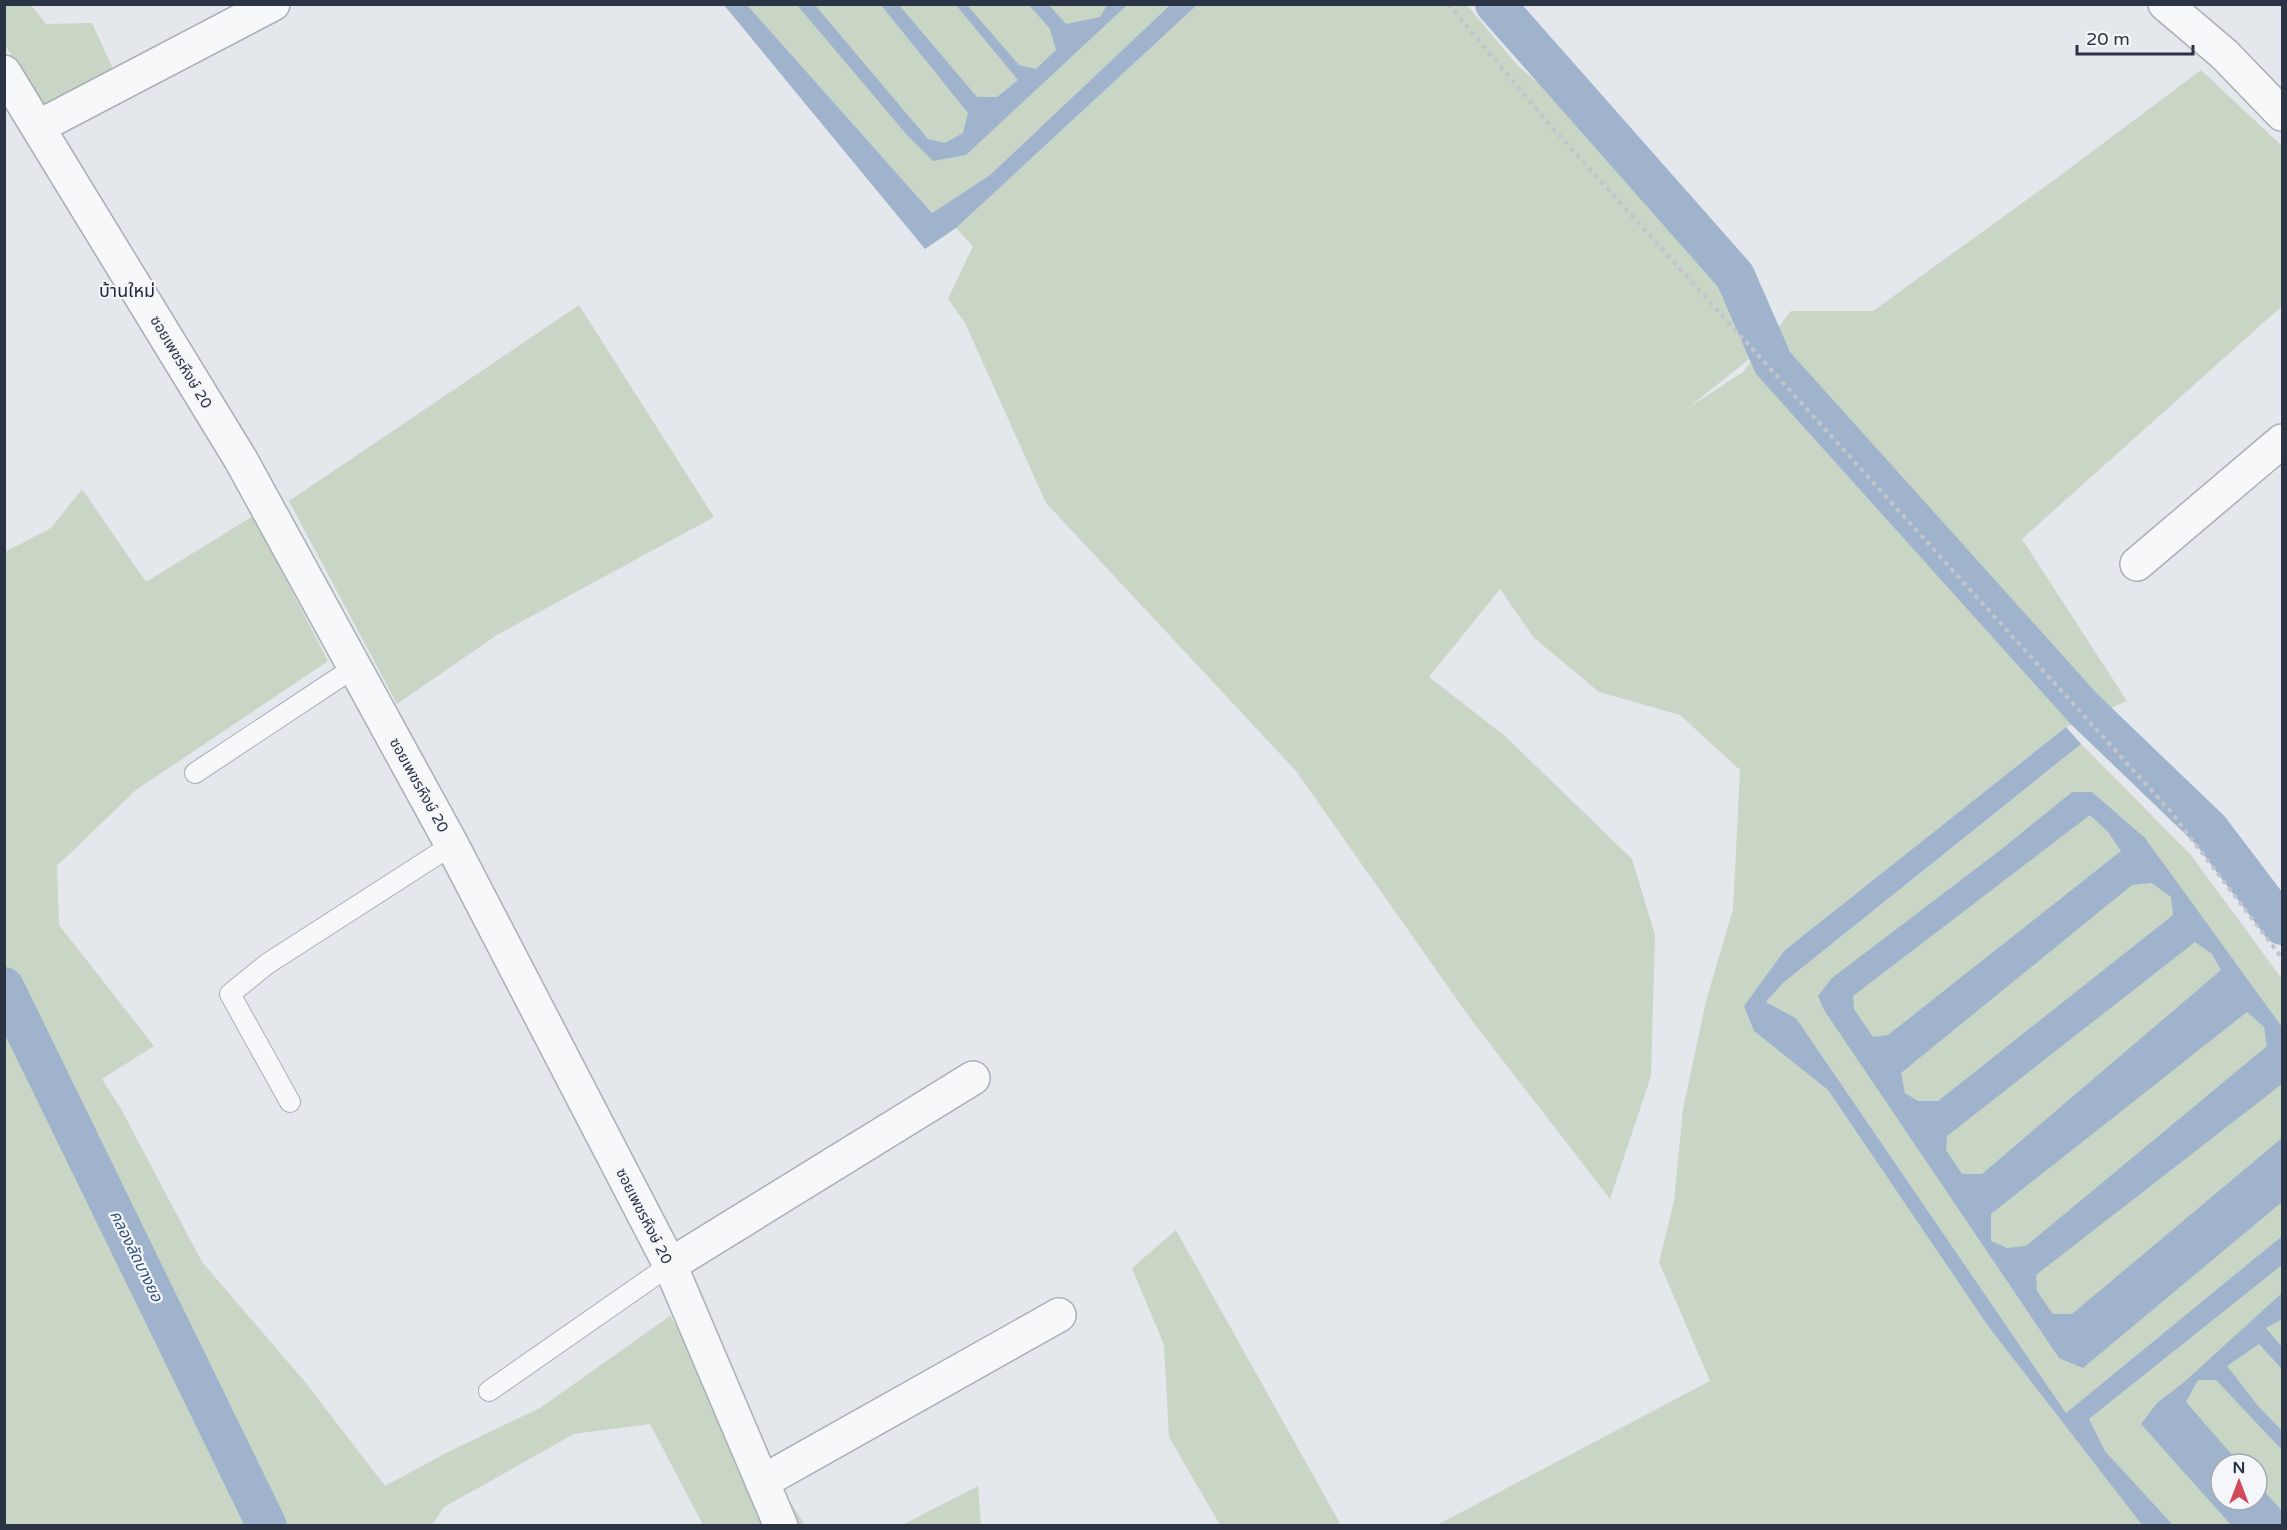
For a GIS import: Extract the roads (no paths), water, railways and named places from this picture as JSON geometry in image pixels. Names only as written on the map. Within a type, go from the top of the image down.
[{"type":"street","points":[[38,127],[273,4]]},
{"type":"street","points":[[2165,4],[2224,54],[2283,114]]},
{"type":"street","name":"ซอยเพชรหึงษ์ 20","points":[[4,72],[241,460],[452,845],[670,1265],[781,1526]]},
{"type":"street","points":[[2138,564],[2283,441]]},
{"type":"street","points":[[670,1265],[974,1078]]},
{"type":"street","points":[[762,1482],[1059,1315]]},
{"type":"lane","points":[[195,774],[355,667]]},
{"type":"lane","points":[[290,1102],[230,994],[267,964],[452,845]]},
{"type":"lane","points":[[489,1391],[670,1265]]},
{"type":"water","points":[[724,5],[747,5],[932,213],[990,175],[1170,5],[1197,5],[956,228],[925,249]]},
{"type":"water","points":[[797,5],[815,5],[928,139],[945,143],[963,133],[968,113],[881,5],[899,5],[977,97],[997,97],[1018,80],[956,5],[967,5],[1019,65],[1036,69],[1056,50],[1050,29],[1029,5],[1049,5],[1066,24],[1100,17],[1107,5],[1127,5],[966,155],[933,161],[907,135]]},
{"type":"water","points":[[2066,727],[2081,744],[1783,983],[1766,1002],[1796,1018],[2066,1413],[2282,1236],[2282,1265],[2089,1419],[2105,1451],[2173,1525],[2142,1525],[1988,1326],[1828,1090],[1754,1031],[1744,1006],[1785,950]]},
{"type":"water","points":[[2072,792],[2092,792],[2145,838],[2282,1027],[2282,1084],[2036,1275],[2037,1291],[2053,1314],[2072,1314],[2282,1138],[2282,1202],[2083,1368],[2059,1358],[1824,1010],[1818,996],[1832,978],[2003,848]],"holes":[[[2090,815],[2108,832],[2121,851],[1888,1035],[1873,1037],[1854,1009],[1853,996]],[[2152,883],[2171,897],[2173,915],[1938,1101],[1918,1101],[1905,1093],[1901,1073],[2132,885]],[[2195,942],[2212,954],[2221,970],[1982,1174],[1962,1174],[1946,1150],[1947,1136]],[[2247,1012],[2264,1027],[2267,1046],[2026,1246],[2007,1248],[1991,1241],[1991,1214]]]},
{"type":"water","points":[[2282,1293],[2282,1319],[2266,1328],[2282,1347],[2282,1369],[2259,1344],[2227,1366],[2259,1407],[2282,1431],[2282,1450],[2216,1380],[2198,1380],[2186,1402],[2230,1452],[2209,1452],[2209,1500],[2141,1424],[2157,1403],[2183,1383]]},
{"type":"water","points":[[2269,1496],[2282,1511],[2282,1525],[2231,1525],[2219,1512],[2269,1512]]},
{"type":"waterway","points":[[1495,4],[1735,276],[1773,363],[2084,709],[2210,830],[2282,925]]},
{"type":"waterway","name":"คลองลัดบางยอ","points":[[4,987],[267,1526]]},
{"type":"district","name":"บ้านใหม่","points":[[127,291]]}]
